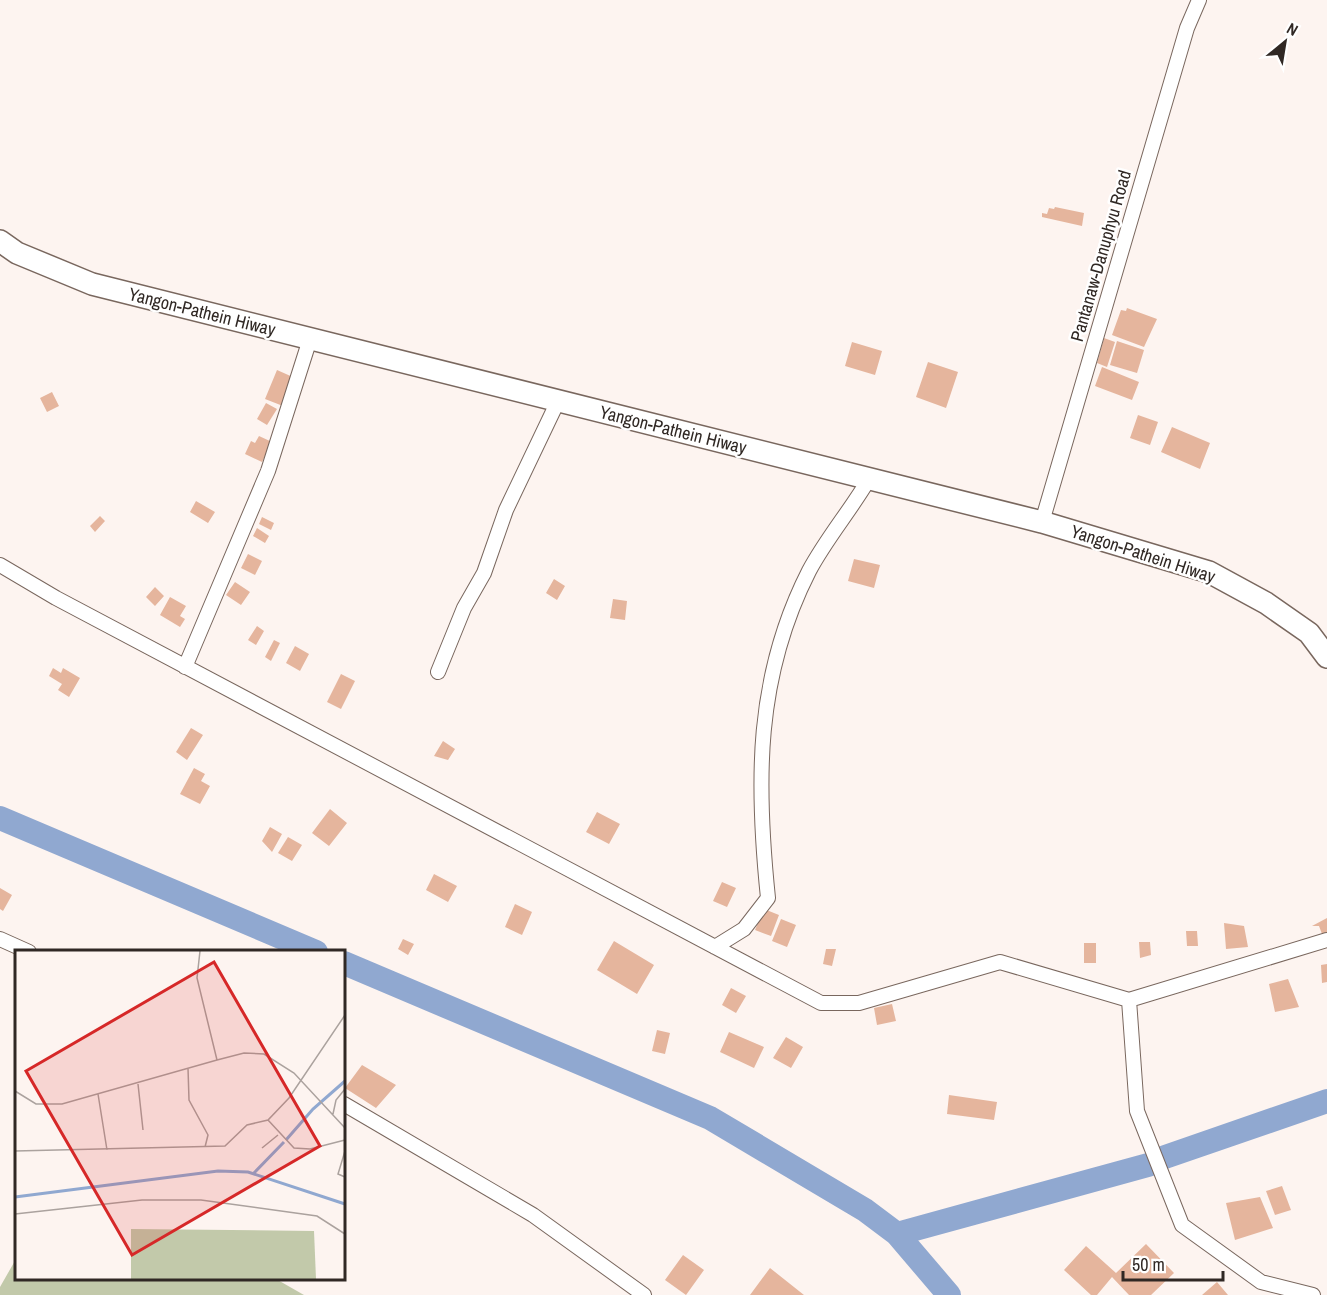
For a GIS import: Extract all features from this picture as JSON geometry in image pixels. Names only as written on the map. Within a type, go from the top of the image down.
[{"type":"highway","name":"Yangon-Pathein Hiway","points":[[0,241],[17,253],[92,285],[1042,522],[1209,572],[1266,603],[1309,633],[1327,657]]},
{"type":"street","name":"Pantanaw-Danuphyu Road","points":[[1042,522],[1187,28],[1199,0]]},
{"type":"street","points":[[185,667],[268,471],[310,339]]},
{"type":"street","points":[[438,672],[464,608],[484,573],[506,510],[558,401]]},
{"type":"street","points":[[715,947],[744,929],[768,898],[760,797],[760,750],[776,650],[790,612],[813,564],[848,514],[868,479]]},
{"type":"street","points":[[0,565],[185,667],[821,1004],[859,1003],[1000,962],[1129,1000],[1327,940]]},
{"type":"street","points":[[0,939],[27,950]]},
{"type":"street","points":[[1129,1000],[1137,1111],[1182,1225],[1261,1282],[1313,1295]]},
{"type":"street","points":[[345,1105],[533,1215],[644,1295]]},
{"type":"green space","points":[[15,1261],[15,1280],[278,1280],[304,1295],[0,1295],[0,1287]]},
{"type":"building","points":[[1055,207],[1084,213],[1082,226],[1042,217],[1042,213],[1047,214],[1049,208],[1054,209]]},
{"type":"building","points":[[1127,308],[1157,319],[1144,347],[1112,335],[1121,310],[1126,311]]},
{"type":"building","points":[[1104,338],[1115,342],[1107,367],[1097,363]]},
{"type":"building","points":[[1117,341],[1144,350],[1137,373],[1110,365]]},
{"type":"building","points":[[852,342],[882,351],[875,375],[845,366]]},
{"type":"building","points":[[928,362],[958,372],[946,408],[916,397]]},
{"type":"building","points":[[1102,367],[1139,382],[1132,400],[1095,386]]},
{"type":"building","points":[[277,370],[295,378],[283,406],[265,399]]},
{"type":"building","points":[[52,392],[59,406],[47,412],[40,398]]},
{"type":"building","points":[[266,403],[277,409],[267,425],[257,419]]},
{"type":"building","points":[[1138,415],[1158,422],[1150,445],[1130,438]]},
{"type":"building","points":[[1172,427],[1210,443],[1200,469],[1161,452]]},
{"type":"building","points":[[259,436],[272,442],[262,462],[245,454],[251,441],[255,443]]},
{"type":"building","points":[[196,501],[215,512],[208,523],[190,512]]},
{"type":"building","points":[[100,516],[105,521],[95,532],[90,526]]},
{"type":"building","points":[[262,517],[274,523],[271,530],[259,524]]},
{"type":"building","points":[[257,528],[269,536],[265,543],[253,536]]},
{"type":"building","points":[[248,554],[262,561],[255,575],[241,568]]},
{"type":"building","points":[[854,559],[880,565],[874,588],[848,581]]},
{"type":"building","points":[[554,579],[565,586],[557,600],[546,593]]},
{"type":"building","points":[[235,582],[250,592],[241,605],[226,595]]},
{"type":"building","points":[[155,587],[164,596],[155,606],[146,597]]},
{"type":"building","points":[[170,597],[186,606],[180,616],[185,619],[180,627],[160,615]]},
{"type":"building","points":[[613,599],[627,601],[625,620],[610,618]]},
{"type":"building","points":[[257,626],[264,631],[256,645],[248,640]]},
{"type":"building","points":[[274,640],[280,643],[271,661],[265,657]]},
{"type":"building","points":[[295,646],[309,654],[300,671],[286,663]]},
{"type":"building","points":[[53,668],[61,673],[63,668],[80,678],[69,697],[58,690],[62,684],[49,676]]},
{"type":"building","points":[[341,674],[355,681],[341,709],[327,702]]},
{"type":"building","points":[[191,728],[203,735],[187,760],[176,752]]},
{"type":"building","points":[[443,741],[455,749],[448,760],[434,756]]},
{"type":"building","points":[[194,768],[205,774],[201,781],[210,786],[200,804],[180,794]]},
{"type":"building","points":[[330,809],[347,823],[329,846],[312,833]]},
{"type":"building","points":[[597,812],[620,824],[609,844],[586,832]]},
{"type":"building","points":[[270,827],[282,834],[272,852],[262,841]]},
{"type":"building","points":[[288,837],[302,845],[292,861],[278,853]]},
{"type":"building","points":[[434,874],[457,886],[448,902],[426,890]]},
{"type":"building","points":[[722,882],[736,888],[727,907],[713,901]]},
{"type":"building","points":[[0,888],[12,895],[3,911],[0,909]]},
{"type":"building","points":[[515,904],[532,912],[522,935],[505,927]]},
{"type":"building","points":[[764,909],[779,915],[771,936],[755,930]]},
{"type":"building","points":[[1327,918],[1327,933],[1322,934],[1319,926],[1312,926]]},
{"type":"building","points":[[781,919],[796,925],[787,947],[772,941]]},
{"type":"building","points":[[1224,923],[1244,926],[1248,947],[1226,949]]},
{"type":"building","points":[[1186,931],[1197,931],[1198,946],[1187,946]]},
{"type":"building","points":[[403,939],[414,944],[408,955],[398,949]]},
{"type":"building","points":[[614,941],[654,965],[637,994],[597,970]]},
{"type":"building","points":[[1139,942],[1150,942],[1151,955],[1140,958]]},
{"type":"building","points":[[1084,943],[1096,943],[1096,963],[1084,963]]},
{"type":"building","points":[[826,949],[836,949],[832,966],[823,964]]},
{"type":"building","points":[[1327,964],[1327,982],[1322,983],[1321,965]]},
{"type":"building","points":[[1288,979],[1299,1007],[1275,1012],[1269,984]]},
{"type":"building","points":[[731,988],[746,996],[736,1013],[722,1005]]},
{"type":"building","points":[[892,1004],[896,1021],[877,1025],[874,1008]]},
{"type":"building","points":[[657,1030],[670,1033],[665,1054],[652,1051]]},
{"type":"building","points":[[729,1032],[764,1047],[754,1068],[720,1052]]},
{"type":"building","points":[[786,1037],[803,1047],[791,1068],[773,1058]]},
{"type":"building","points":[[362,1065],[396,1085],[376,1108],[345,1088]]},
{"type":"building","points":[[949,1095],[997,1102],[994,1120],[947,1114]]},
{"type":"building","points":[[1282,1186],[1291,1210],[1275,1215],[1266,1191]]},
{"type":"building","points":[[1260,1197],[1273,1228],[1235,1240],[1226,1203]]},
{"type":"building","points":[[1146,1244],[1174,1273],[1151,1295],[1129,1295],[1112,1277],[1097,1295],[1091,1295],[1064,1270],[1086,1246],[1116,1273]]},
{"type":"building","points":[[683,1255],[704,1270],[686,1295],[665,1280]]},
{"type":"building","points":[[770,1268],[804,1295],[750,1295]]},
{"type":"building","points":[[1217,1282],[1228,1295],[1202,1295]]},
{"type":"waterway","points":[[0,818],[311,950]]},
{"type":"waterway","points":[[345,963],[710,1118],[865,1210],[897,1234],[949,1295]]},
{"type":"waterway","points":[[1165,1157],[1327,1101]]},
{"type":"waterway","points":[[897,1234],[1148,1165]]}]
